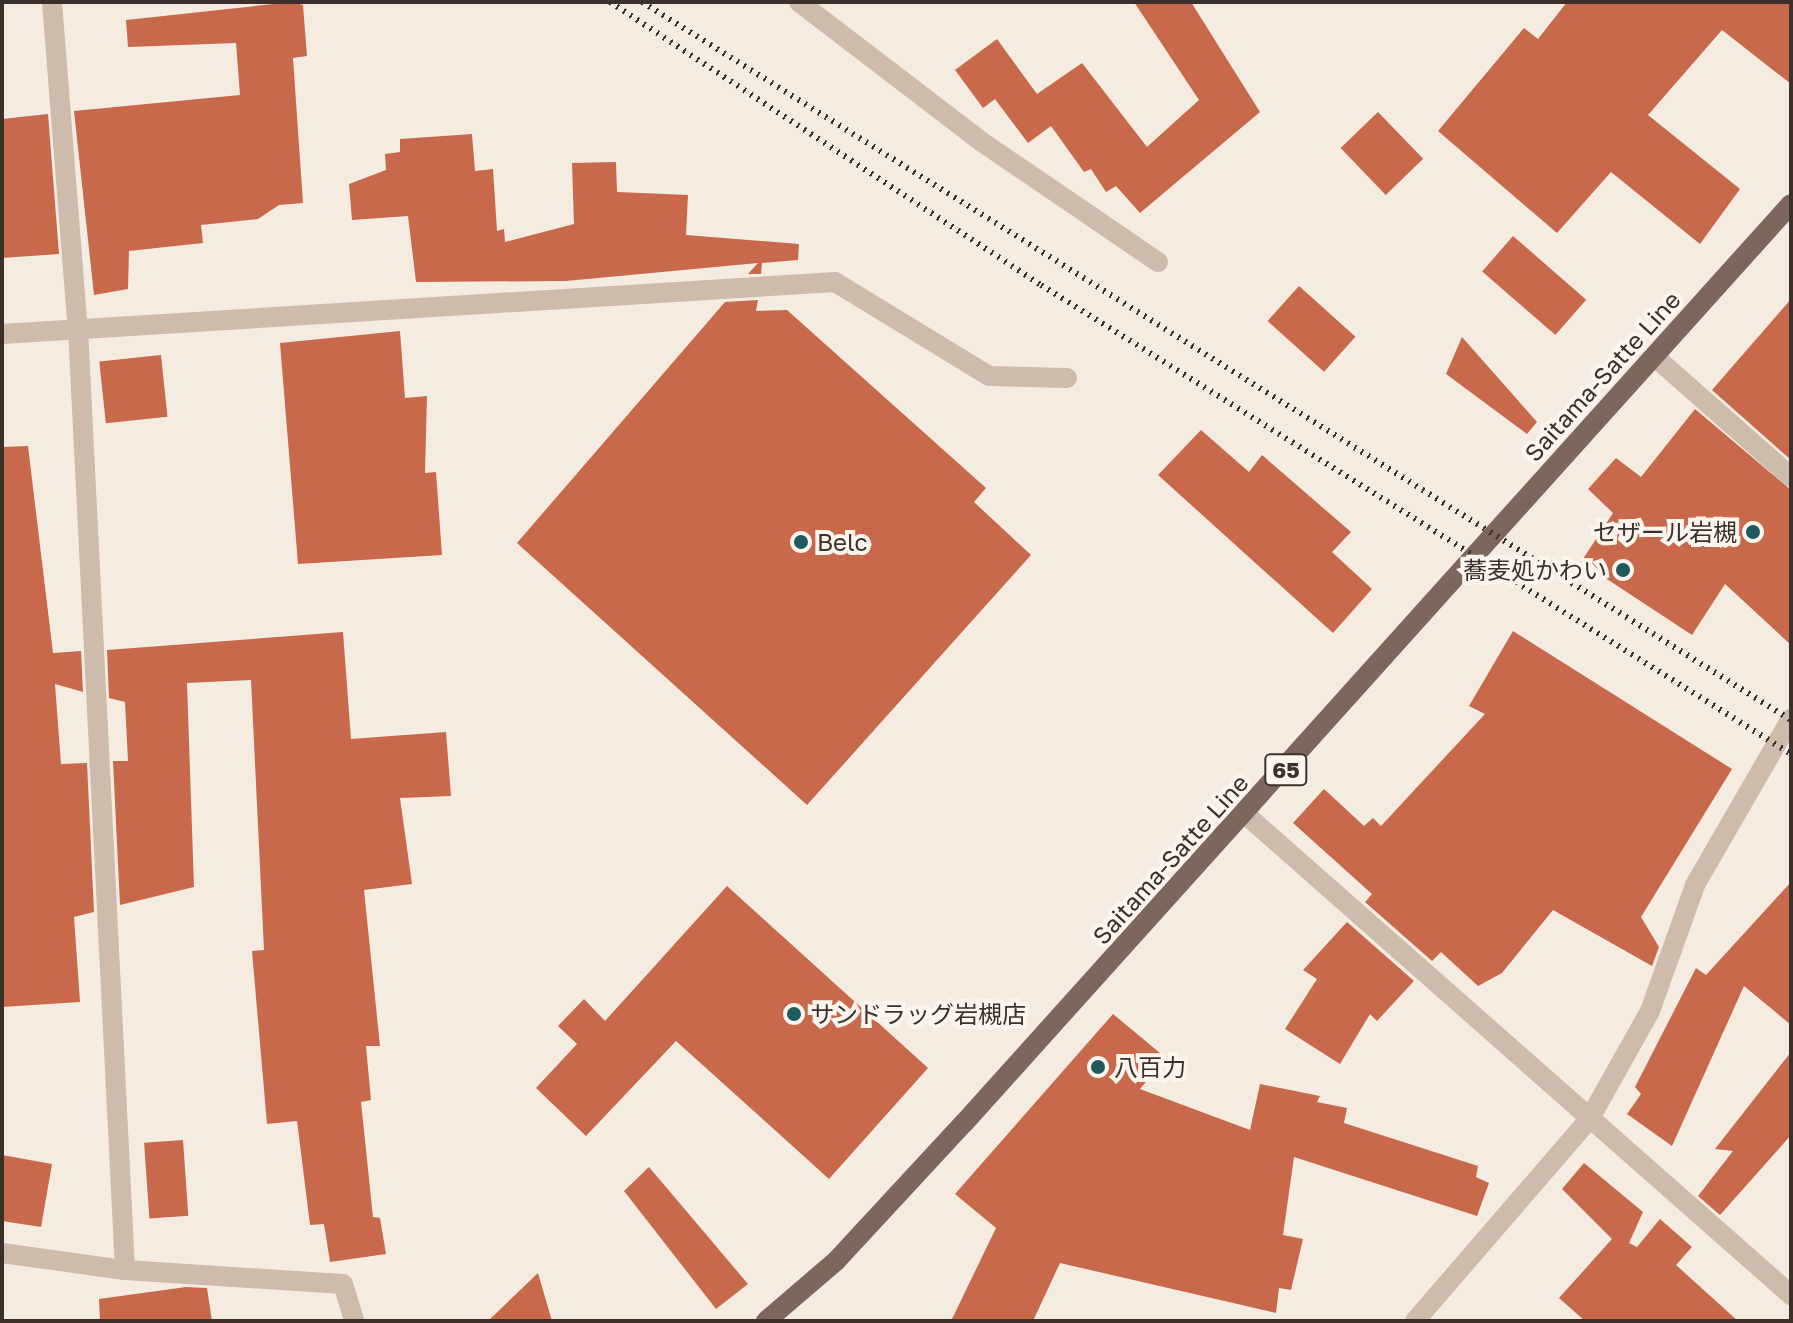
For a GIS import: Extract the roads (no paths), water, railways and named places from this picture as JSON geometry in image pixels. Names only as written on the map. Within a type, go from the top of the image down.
[{"type":"main road","name":"Saitama-Satte Line","points":[[766,1321],[836,1261],[1245,814],[1791,204]]},
{"type":"street","points":[[52,2],[78,329],[125,1270]]},
{"type":"street","points":[[799,2],[982,142],[1158,262]]},
{"type":"street","points":[[2,334],[835,282],[989,376],[1067,378]]},
{"type":"street","points":[[1655,357],[1791,477]]},
{"type":"street","points":[[1415,1321],[1590,1118],[1650,1011],[1695,885],[1791,719]]},
{"type":"street","points":[[1245,814],[1791,1295]]},
{"type":"street","points":[[2,1253],[125,1270],[343,1284],[354,1321]]},
{"type":"railway","points":[[610,2],[1041,285],[1791,754]]},
{"type":"railway","points":[[642,2],[1791,720]]},
{"type":"place","name":"セザール岩槻","points":[[1753,532]]},
{"type":"place","name":"Belc","points":[[801,542]]},
{"type":"place","name":"蕎麦処かわい","points":[[1623,570]]},
{"type":"place","name":"サンドラッグ岩槻店","points":[[794,1014]]},
{"type":"place","name":"八百力","points":[[1098,1067]]}]
